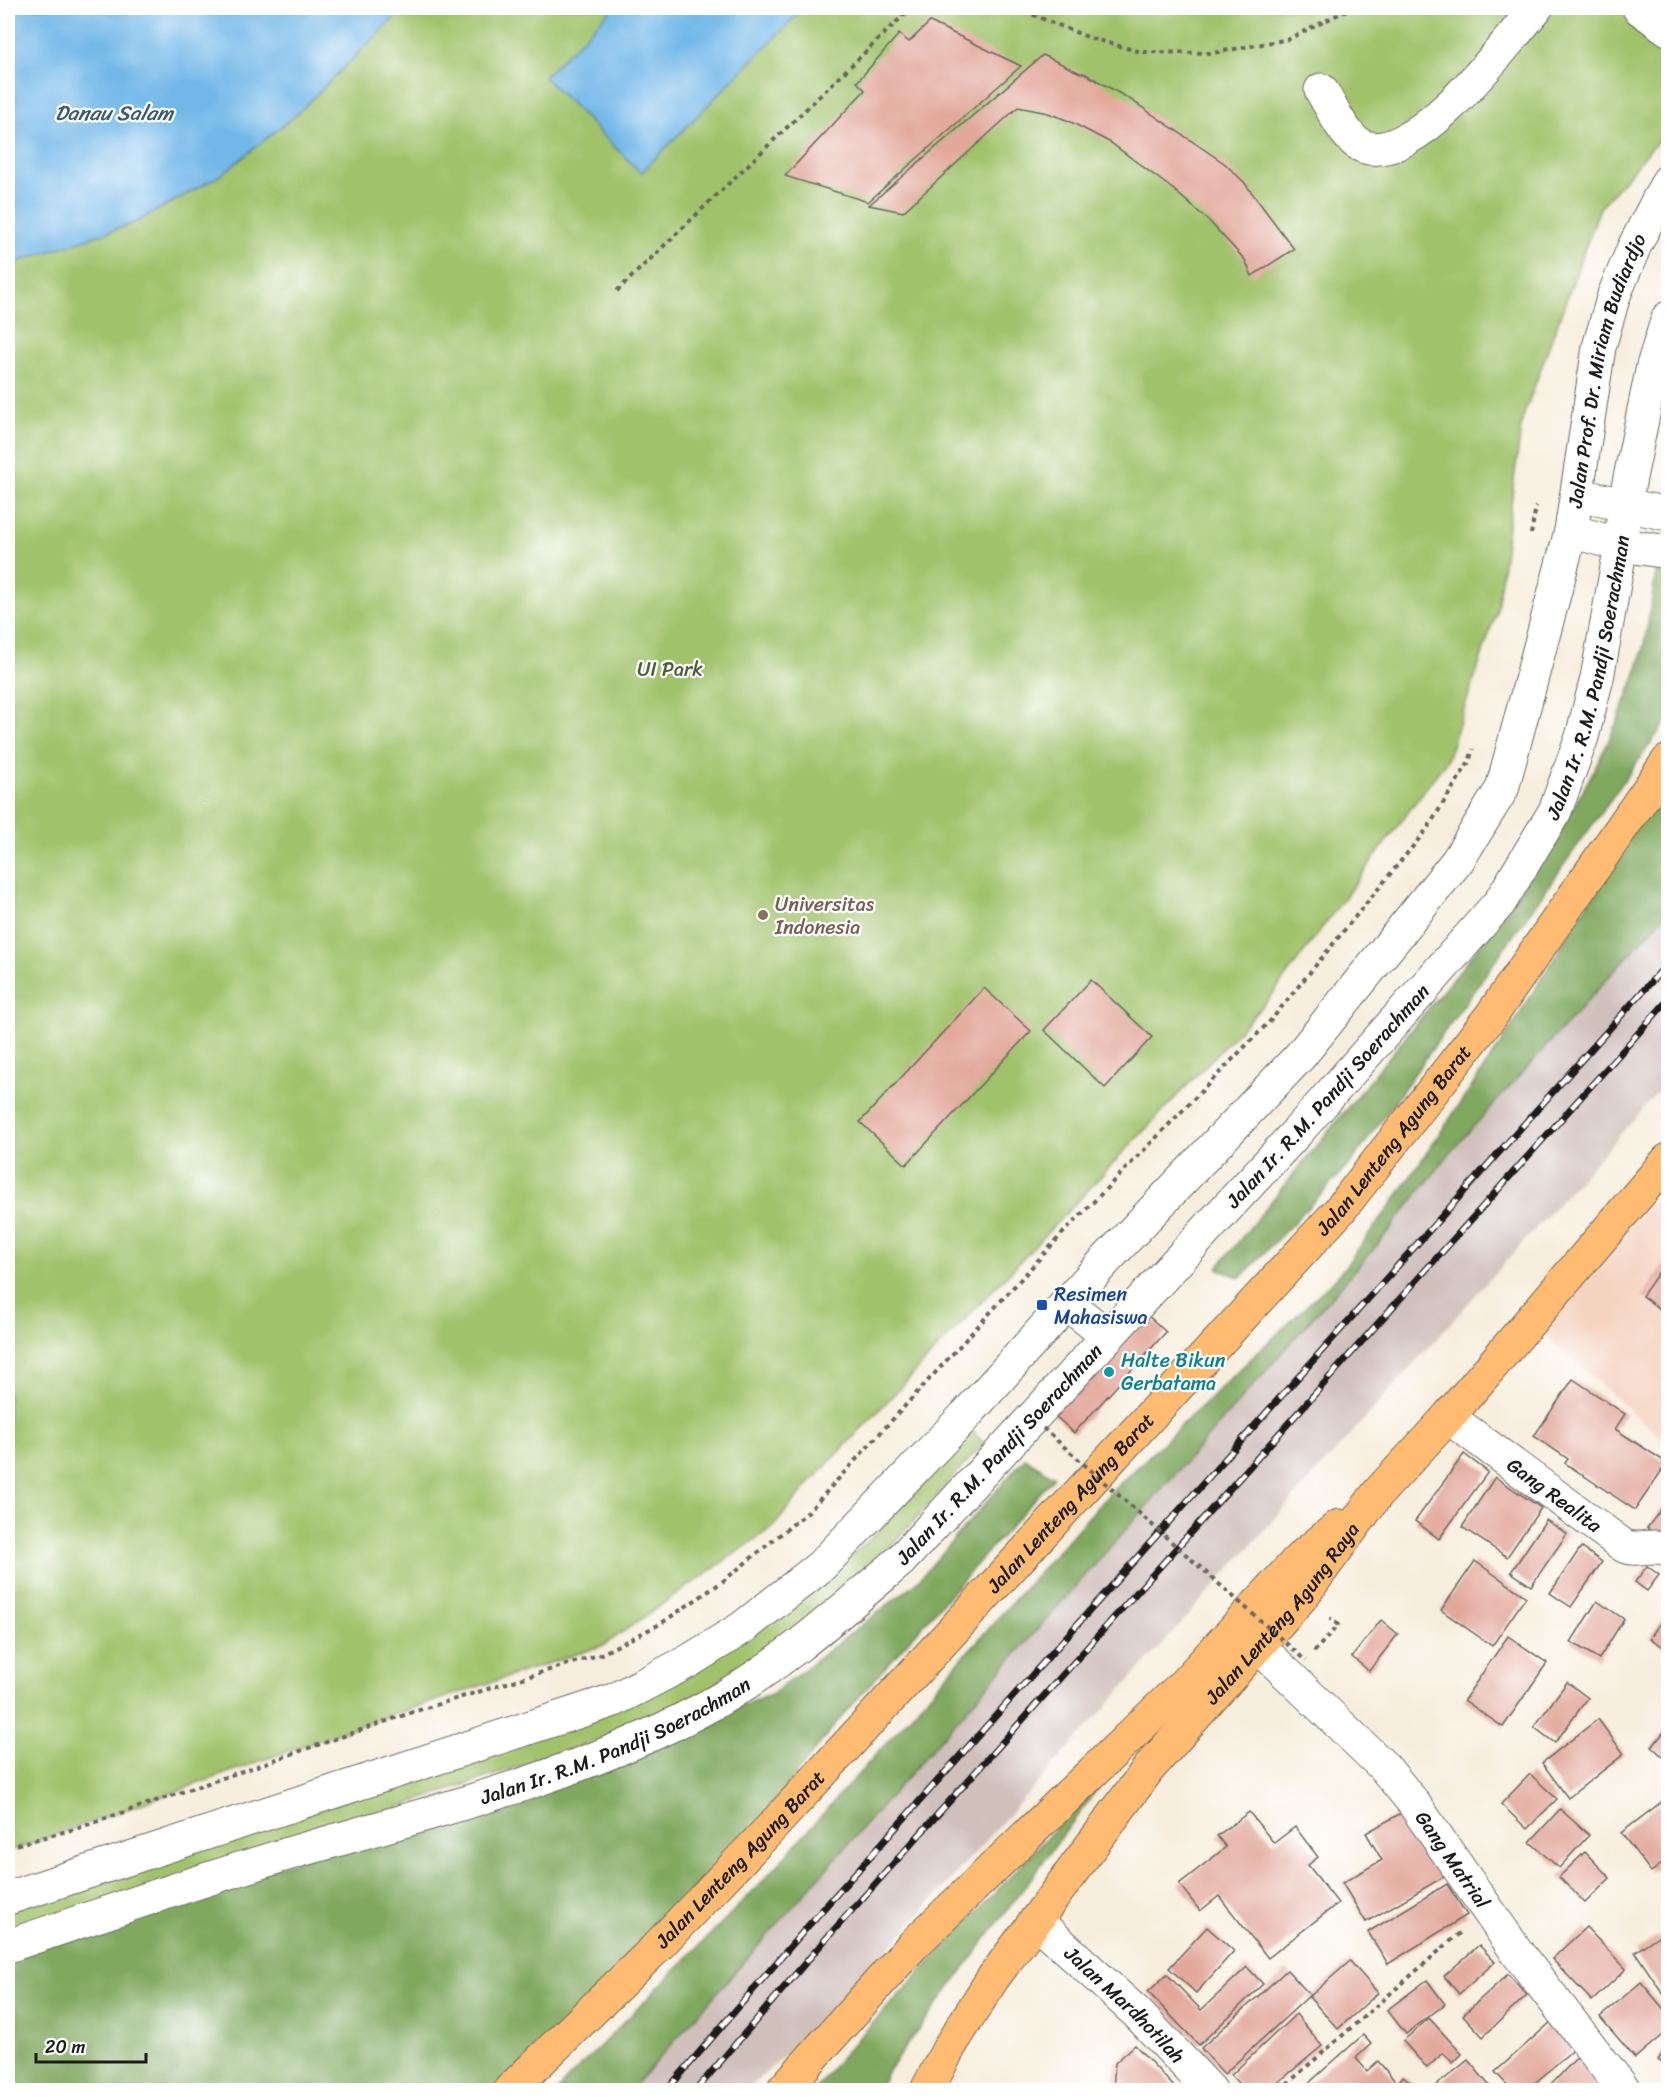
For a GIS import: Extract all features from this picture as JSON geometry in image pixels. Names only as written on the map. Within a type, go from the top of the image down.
[{"type":"main road","name":"Jalan Lenteng Agung Barat","points":[[510,2091],[654,1950],[770,1830],[1339,1211],[1491,1016],[1668,761]]},
{"type":"main road","name":"Jalan Lenteng Agung Raya","points":[[928,2089],[950,2046],[993,1978],[1149,1768],[1303,1594],[1378,1493],[1448,1417],[1667,1164]]},
{"type":"main road","points":[[783,2091],[912,1946],[1182,1686],[1300,1558],[1378,1493]]},
{"type":"street","points":[[1321,90],[1351,138],[1365,147],[1384,148],[1416,135],[1448,109],[1536,8]]},
{"type":"street","points":[[1640,8],[1668,29]]},
{"type":"street","name":"Jalan Prof. Dr. Miriam Budiardjo","points":[[1572,531],[1599,347],[1614,295],[1635,245],[1668,181]]},
{"type":"street","name":"Jalan Prof. Dr. Miriam Budiardjo","points":[[1624,507],[1653,366],[1668,318]]},
{"type":"street","points":[[1578,495],[1624,507],[1668,514]]},
{"type":"street","name":"Jalan Ir. R.M. Pandji Soerachman","points":[[8,1946],[190,1885],[557,1771],[699,1711],[767,1669],[835,1617],[900,1561],[1297,1132],[1500,902],[1555,811],[1581,737],[1597,678],[1621,545],[1624,507]]},
{"type":"street","points":[[1572,531],[1621,545],[1668,552]]},
{"type":"street","name":"Jalan Ir. R.M. Pandji Soerachman","points":[[8,1898],[614,1700],[689,1661],[742,1628],[821,1566],[965,1416],[1066,1303],[1300,1056],[1458,860],[1502,789],[1572,531]]},
{"type":"street","points":[[1066,1303],[1108,1336]]},
{"type":"street","name":"Gang Realita","points":[[1448,1417],[1624,1546],[1635,1549],[1655,1545],[1668,1549]]},
{"type":"street","name":"Gang Matrial","points":[[1258,1646],[1385,1768],[1412,1801],[1486,1909],[1624,2091]]},
{"type":"street","name":"Jalan Mardhotilah","points":[[1036,1920],[1137,2013],[1210,2091]]},
{"type":"path","points":[[617,291],[911,8]]},
{"type":"path","points":[[1016,8],[1090,38],[1141,52],[1214,53],[1289,39],[1351,8]]},
{"type":"path","points":[[1530,537],[1537,503]]},
{"type":"path","points":[[8,1847],[78,1828],[413,1712],[601,1654],[660,1624],[731,1575],[809,1511],[1062,1234],[1271,1020],[1427,829],[1468,762],[1476,740]]},
{"type":"path","points":[[1043,1428],[1305,1661],[1338,1625]]},
{"type":"path","points":[[1280,2091],[1486,1909]]},
{"type":"shaded area","points":[[1668,912],[1668,1081],[830,2014],[747,2090],[631,2090],[1378,1244],[1454,1148]]},
{"type":"shaded area","points":[[1668,1184],[1668,1444],[1537,1328]]},
{"type":"green space","name":"UI Park","points":[[8,8],[1668,8],[1668,129],[1600,208],[1522,420],[1497,610],[1447,760],[1269,999],[806,1487],[773,1527],[604,1645],[344,1731],[8,1852]]},
{"type":"green space","points":[[1658,560],[1668,560],[1668,719],[1350,1164],[1240,1278],[1217,1268],[1485,939],[1553,842],[1593,773],[1626,701],[1639,664],[1648,626]]},
{"type":"green space","points":[[1668,779],[1668,912],[1454,1148],[1378,1244],[631,2090],[557,2090],[762,1882],[1109,1494],[1338,1276],[1394,1201],[1506,1036],[1646,808]]},
{"type":"green space","points":[[972,1431],[984,1443],[889,1548],[838,1596],[755,1659],[708,1690],[631,1729],[399,1807],[8,1933],[8,1910],[393,1785],[808,1595],[879,1531]]},
{"type":"green space","points":[[1025,1458],[1054,1477],[843,1715],[723,1866],[505,2090],[8,2090],[8,1951],[546,1782],[772,1694],[916,1583]]},
{"type":"green space","points":[[1115,1765],[887,2072],[879,2090],[815,2090],[838,2060]]},
{"type":"water","name":"Danau Salam","points":[[8,8],[404,8],[297,114],[221,175],[135,223],[8,265]]},
{"type":"water","points":[[613,8],[804,8],[641,173],[544,77]]},
{"type":"building","points":[[930,22],[1021,66],[868,202],[785,176],[865,90],[857,82],[899,34],[909,42]]},
{"type":"building","points":[[1043,55],[1084,73],[1131,100],[1224,163],[1244,182],[1294,249],[1252,276],[1245,260],[1210,222],[1174,190],[1111,143],[1069,121],[1048,113],[1018,107],[903,212],[869,205]]},
{"type":"building","points":[[1091,980],[1152,1037],[1105,1088],[1044,1030]]},
{"type":"building","points":[[984,988],[1031,1031],[906,1165],[860,1122]]},
{"type":"building","points":[[1668,1259],[1668,1315],[1642,1296]]},
{"type":"building","name":"Halte Bikun Gerbatama","points":[[1143,1311],[1166,1332],[1074,1433],[1051,1412]]},
{"type":"building","points":[[1573,1379],[1625,1414],[1615,1429],[1667,1463],[1635,1510],[1565,1463],[1568,1459],[1534,1436]]},
{"type":"building","points":[[1464,1454],[1488,1472],[1439,1539],[1415,1521]]},
{"type":"building","points":[[1495,1477],[1541,1508],[1507,1557],[1462,1527]]},
{"type":"building","points":[[1662,1508],[1668,1513],[1668,1543],[1647,1528]]},
{"type":"building","points":[[1546,1520],[1567,1534],[1531,1586],[1511,1572]]},
{"type":"building","points":[[1581,1547],[1602,1562],[1571,1607],[1550,1593]]},
{"type":"building","points":[[1475,1561],[1526,1597],[1492,1646],[1441,1610]]},
{"type":"building","points":[[1647,1566],[1659,1575],[1647,1591],[1635,1582]]},
{"type":"building","points":[[1597,1601],[1624,1619],[1599,1659],[1571,1642]]},
{"type":"building","points":[[1668,1610],[1668,1650],[1650,1638]]},
{"type":"building","points":[[1381,1620],[1398,1634],[1369,1671],[1352,1657]]},
{"type":"building","points":[[1508,1636],[1547,1663],[1503,1727],[1464,1700]]},
{"type":"building","points":[[1567,1682],[1588,1698],[1555,1743],[1534,1727]]},
{"type":"building","points":[[1598,1719],[1624,1754],[1568,1798],[1542,1763]]},
{"type":"building","points":[[1668,1727],[1668,1761],[1652,1747]]},
{"type":"building","points":[[1530,1774],[1557,1799],[1527,1829],[1501,1804]]},
{"type":"building","points":[[1668,1797],[1668,1859],[1651,1872],[1621,1833]]},
{"type":"building","points":[[1408,1809],[1447,1875],[1366,1922],[1342,1883],[1382,1860],[1366,1833]]},
{"type":"building","points":[[1560,1809],[1589,1835],[1559,1868],[1530,1842]]},
{"type":"building","points":[[1249,1812],[1274,1843],[1295,1827],[1318,1857],[1308,1865],[1338,1903],[1268,1958],[1219,1896],[1200,1911],[1179,1884],[1226,1847],[1217,1836]]},
{"type":"building","points":[[1585,1852],[1610,1878],[1585,1903],[1559,1877]]},
{"type":"building","points":[[1447,1884],[1467,1915],[1388,1964],[1368,1932]]},
{"type":"building","points":[[1207,1927],[1234,1951],[1196,1993],[1169,1968]]},
{"type":"building","points":[[1586,1927],[1626,1969],[1592,2001],[1552,1959]]},
{"type":"building","points":[[1658,1936],[1668,1951],[1668,2001],[1635,1952]]},
{"type":"building","points":[[1479,1945],[1495,1962],[1459,1994],[1444,1976]]},
{"type":"building","points":[[1350,1961],[1378,1993],[1338,2029],[1309,1997]]},
{"type":"building","points":[[1247,1967],[1263,1984],[1199,2045],[1148,1992],[1167,1974],[1201,2010]]},
{"type":"building","points":[[1287,1970],[1310,1995],[1224,2074],[1201,2048]]},
{"type":"building","points":[[1508,1974],[1527,1995],[1483,2037],[1463,2015]]},
{"type":"building","points":[[1427,1980],[1445,2004],[1406,2034],[1387,2010]]},
{"type":"building","points":[[1641,1982],[1668,2014],[1668,2030],[1635,2058],[1600,2017]]},
{"type":"building","points":[[1296,2014],[1322,2046],[1269,2090],[1244,2090],[1231,2075]]},
{"type":"building","points":[[1429,2018],[1462,2054],[1453,2063],[1443,2053],[1427,2068],[1403,2041]]},
{"type":"building","points":[[1552,2021],[1576,2047],[1527,2090],[1512,2090],[1495,2072]]},
{"type":"building","points":[[1363,2035],[1371,2044],[1356,2058],[1367,2071],[1378,2061],[1395,2081],[1384,2090],[1301,2090]]},
{"type":"building","points":[[1135,2045],[1177,2090],[1113,2090],[1115,2063]]},
{"type":"building","points":[[1668,2046],[1668,2067],[1658,2060]]},
{"type":"building","points":[[1580,2054],[1609,2080],[1600,2090],[1546,2090]]},
{"type":"building","points":[[1468,2060],[1493,2090],[1432,2089]]},
{"type":"building","points":[[1403,2076],[1421,2090],[1392,2090]]},
{"type":"railway","points":[[667,2090],[808,1926],[1668,963]]},
{"type":"railway","points":[[696,2090],[825,1940],[1668,1000]]},
{"type":"place","name":"Universitas Indonesia","points":[[763,915]]},
{"type":"place","name":"Resimen Mahasiswa","points":[[1042,1305]]},
{"type":"place","name":"Halte Bikun Gerbatama","points":[[1109,1372]]}]
